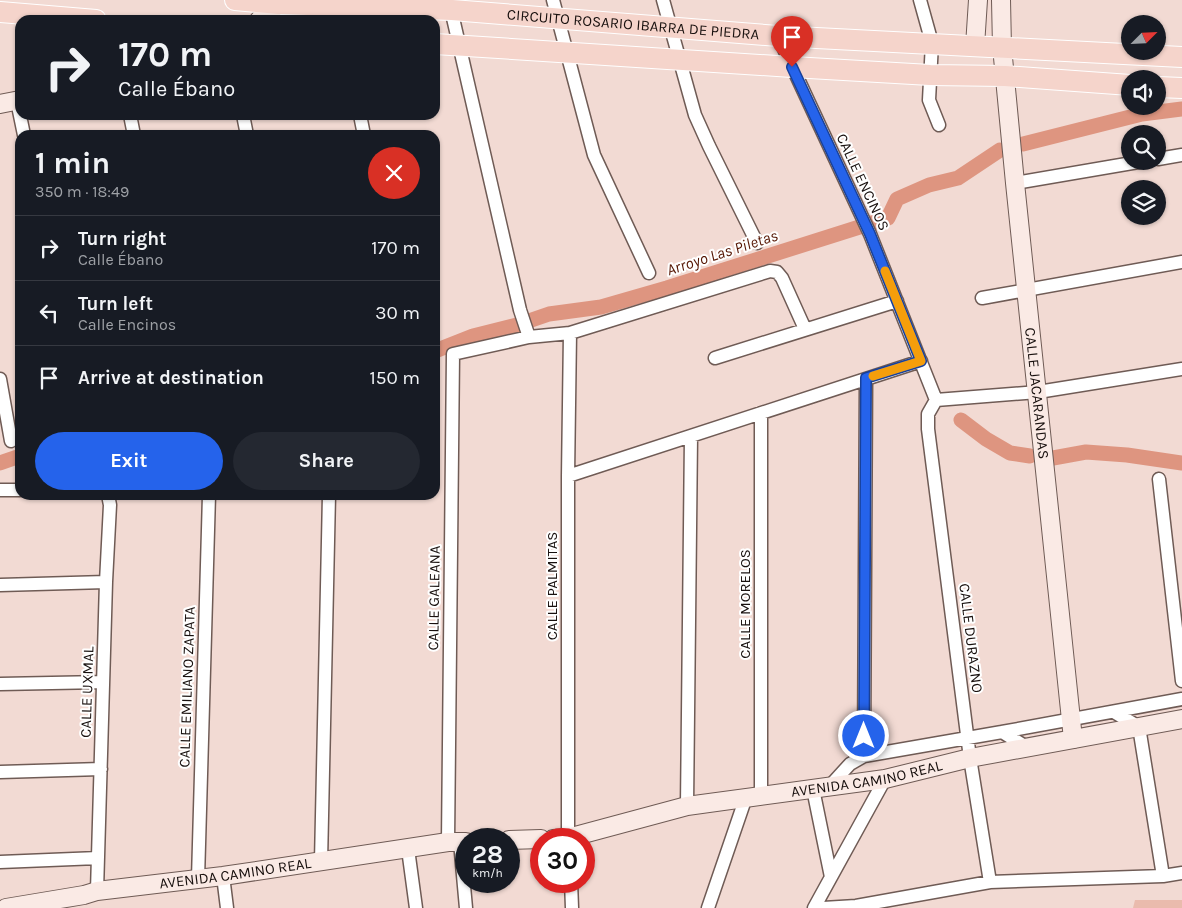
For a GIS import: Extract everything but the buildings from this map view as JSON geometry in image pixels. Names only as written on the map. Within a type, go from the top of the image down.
[{"type":"main road","name":"CIRCUITO ROSARIO IBARRA DE PIEDRA","points":[[234,0],[340,8],[450,5],[556,9],[669,26],[778,36],[1182,58]]},
{"type":"main road","points":[[0,12],[36,15]]},
{"type":"main road","points":[[440,44],[792,67],[1005,76],[1121,84]]},
{"type":"main road","points":[[1166,87],[1182,88]]},
{"type":"street","points":[[663,0],[695,115],[758,243]]},
{"type":"street","points":[[920,0],[932,43],[929,100],[938,125]]},
{"type":"street","points":[[975,46],[978,0]]},
{"type":"street","name":"CALLE JACARANDAS","points":[[1001,0],[1002,47],[1015,183],[1073,739]]},
{"type":"street","points":[[264,15],[278,2]]},
{"type":"street","points":[[450,5],[520,310],[528,333],[570,333],[770,271],[777,272],[782,278],[805,330]]},
{"type":"street","points":[[556,9],[594,156],[649,273]]},
{"type":"street","name":"CALLE ENCINOS","points":[[778,36],[870,234],[936,400]]},
{"type":"street","points":[[0,104],[15,101]]},
{"type":"street","points":[[1166,158],[1182,155]]},
{"type":"street","points":[[1015,183],[1121,165]]},
{"type":"street","points":[[982,298],[1182,262]]},
{"type":"street","points":[[715,358],[897,301]]},
{"type":"street","name":"CALLE GALEANA","points":[[458,828],[453,354],[528,333]]},
{"type":"street","name":"CALLE PALMITAS","points":[[568,828],[570,333]]},
{"type":"street","points":[[568,476],[921,361]]},
{"type":"street","points":[[936,400],[1038,392],[1182,369]]},
{"type":"street","points":[[864,756],[866,378]]},
{"type":"street","points":[[0,379],[11,441]]},
{"type":"street","name":"CALLE DURAZNO","points":[[936,400],[928,414],[928,429],[970,758],[990,882]]},
{"type":"street","name":"CALLE MORELOS","points":[[708,908],[754,796],[761,413]]},
{"type":"street","points":[[687,806],[691,436]]},
{"type":"street","points":[[1159,479],[1182,681]]},
{"type":"street","points":[[0,490],[15,490]]},
{"type":"street","name":"CALLE UXMAL","points":[[90,898],[98,858],[109,500]]},
{"type":"street","name":"CALLE EMILIANO ZAPATA","points":[[198,880],[209,500]]},
{"type":"street","points":[[321,862],[329,500]]},
{"type":"street","points":[[0,585],[106,582]]},
{"type":"street","points":[[0,684],[103,682]]},
{"type":"street","points":[[831,877],[821,788],[850,764],[864,756],[1182,699]]},
{"type":"street","points":[[1114,712],[1139,727],[1163,876]]},
{"type":"street","name":"AVENIDA CAMINO REAL","points":[[595,831],[687,806],[885,779],[970,758],[1182,718]]},
{"type":"street","points":[[1002,732],[1028,748]]},
{"type":"street","points":[[0,772],[101,768]]},
{"type":"street","points":[[814,908],[885,779]]},
{"type":"street","name":"AVENIDA CAMINO REAL","points":[[6,908],[90,898],[223,876],[455,842]]},
{"type":"street","points":[[408,849],[416,908]]},
{"type":"street","points":[[0,862],[98,858]]},
{"type":"street","points":[[822,908],[856,906],[990,882],[1181,874]]},
{"type":"street","points":[[223,876],[227,908]]},
{"type":"street","name":"CALLE GALEANA","points":[[464,893],[466,908]]},
{"type":"street","points":[[571,893],[572,908]]},
{"type":"shaded area","points":[[1135,900],[1182,900],[1182,908],[1133,908]]},
{"type":"waterway","name":"Arroyo Las Piletas","points":[[1023,144],[1142,114],[1182,109]]},
{"type":"waterway","name":"Arroyo Las Piletas","points":[[440,349],[473,336],[517,325],[549,314],[601,307],[667,288],[888,218],[897,199],[929,185],[958,178],[1000,150]]},
{"type":"waterway","points":[[961,420],[986,439],[1010,453],[1030,456]]},
{"type":"waterway","points":[[1053,458],[1086,452],[1127,455],[1182,463]]},
{"type":"waterway","name":"Arroyo Las Piletas","points":[[0,463],[15,458]]},
{"type":"slow traffic","points":[[873,376],[921,361],[885,271]]},
{"type":"route","points":[[792,67],[870,234],[921,361],[866,378],[864,736]]}]
